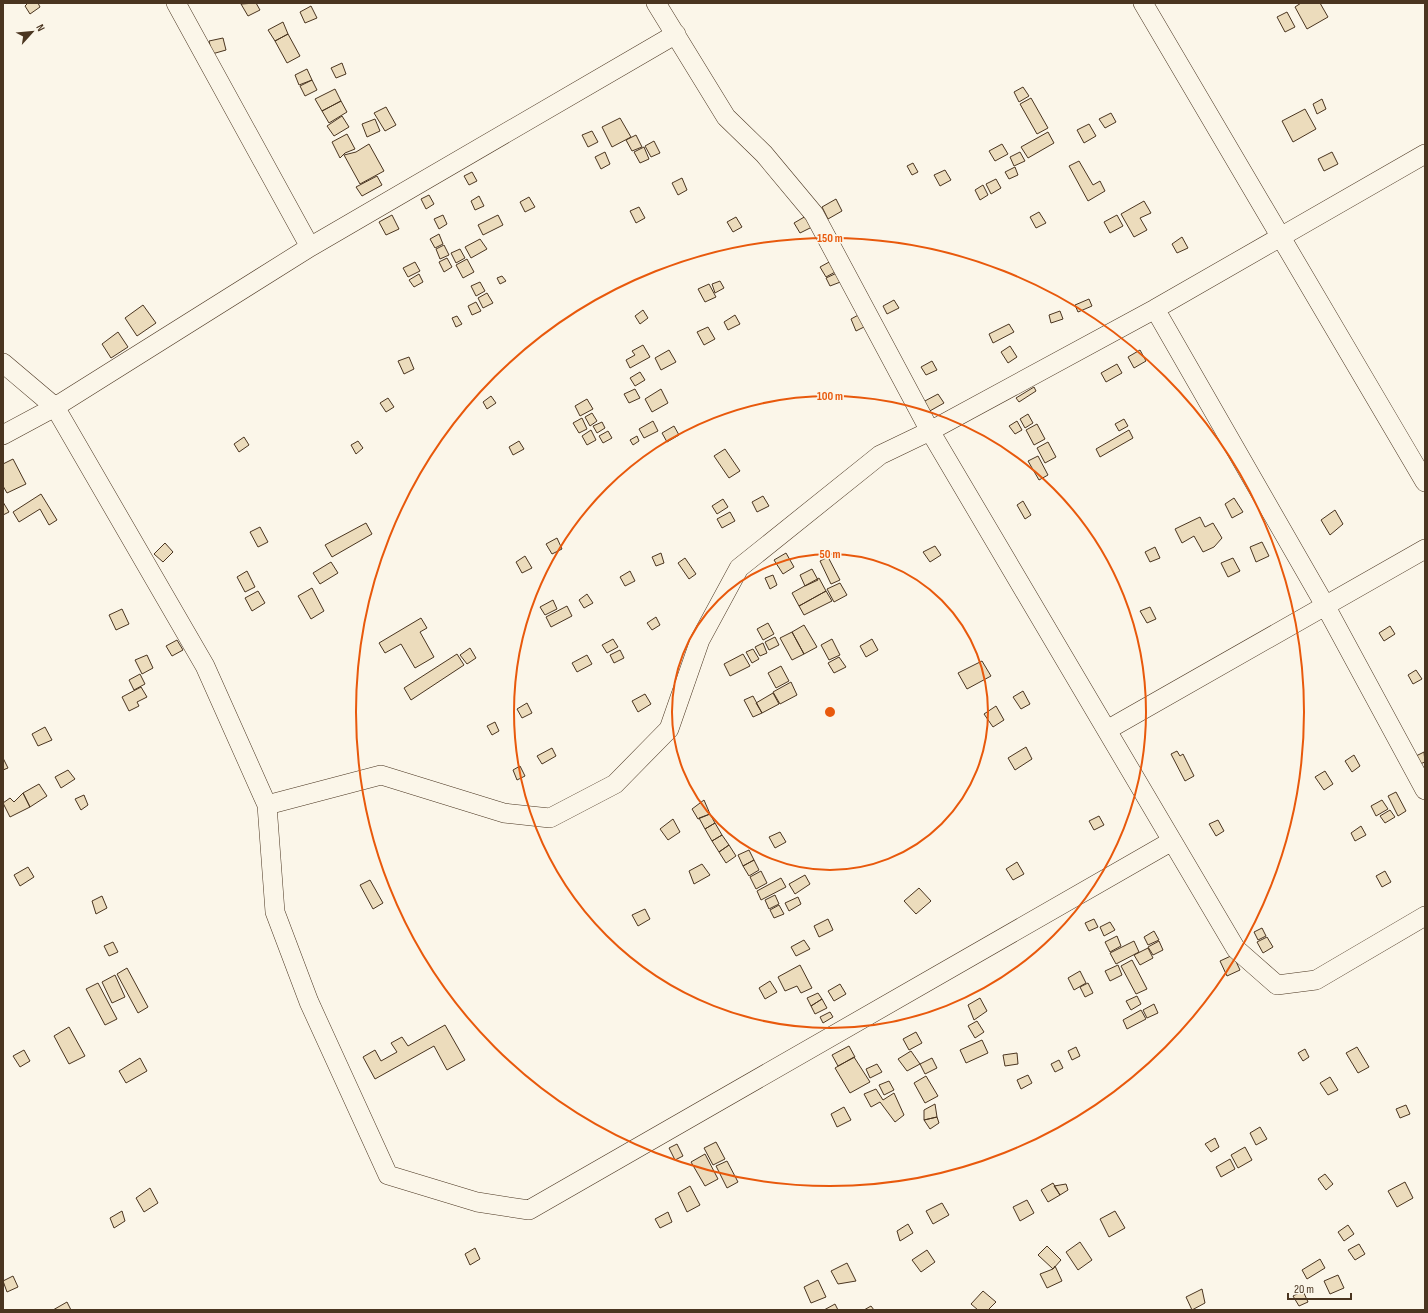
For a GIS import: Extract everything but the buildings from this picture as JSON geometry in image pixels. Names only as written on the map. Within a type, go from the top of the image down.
[{"type":"street","points":[[176,3],[310,247]]},
{"type":"street","points":[[656,3],[726,117],[764,154],[814,214],[930,431],[1236,949],[1277,985],[1316,980],[1425,916]]},
{"type":"street","points":[[1143,3],[1425,482]]},
{"type":"street","points":[[3,435],[55,407],[310,247],[676,34]]},
{"type":"street","points":[[267,805],[381,776],[504,813],[550,818],[615,784],[669,729],[700,640],[739,568],[880,455],[930,431],[1155,309],[1425,154]]},
{"type":"street","points":[[1155,309],[1326,607],[1425,790]]},
{"type":"street","points":[[3,363],[55,407],[205,666],[267,805],[275,912],[308,1002],[388,1175],[478,1202],[529,1210],[1172,841]]},
{"type":"street","points":[[1107,730],[1326,607],[1425,549]]}]
